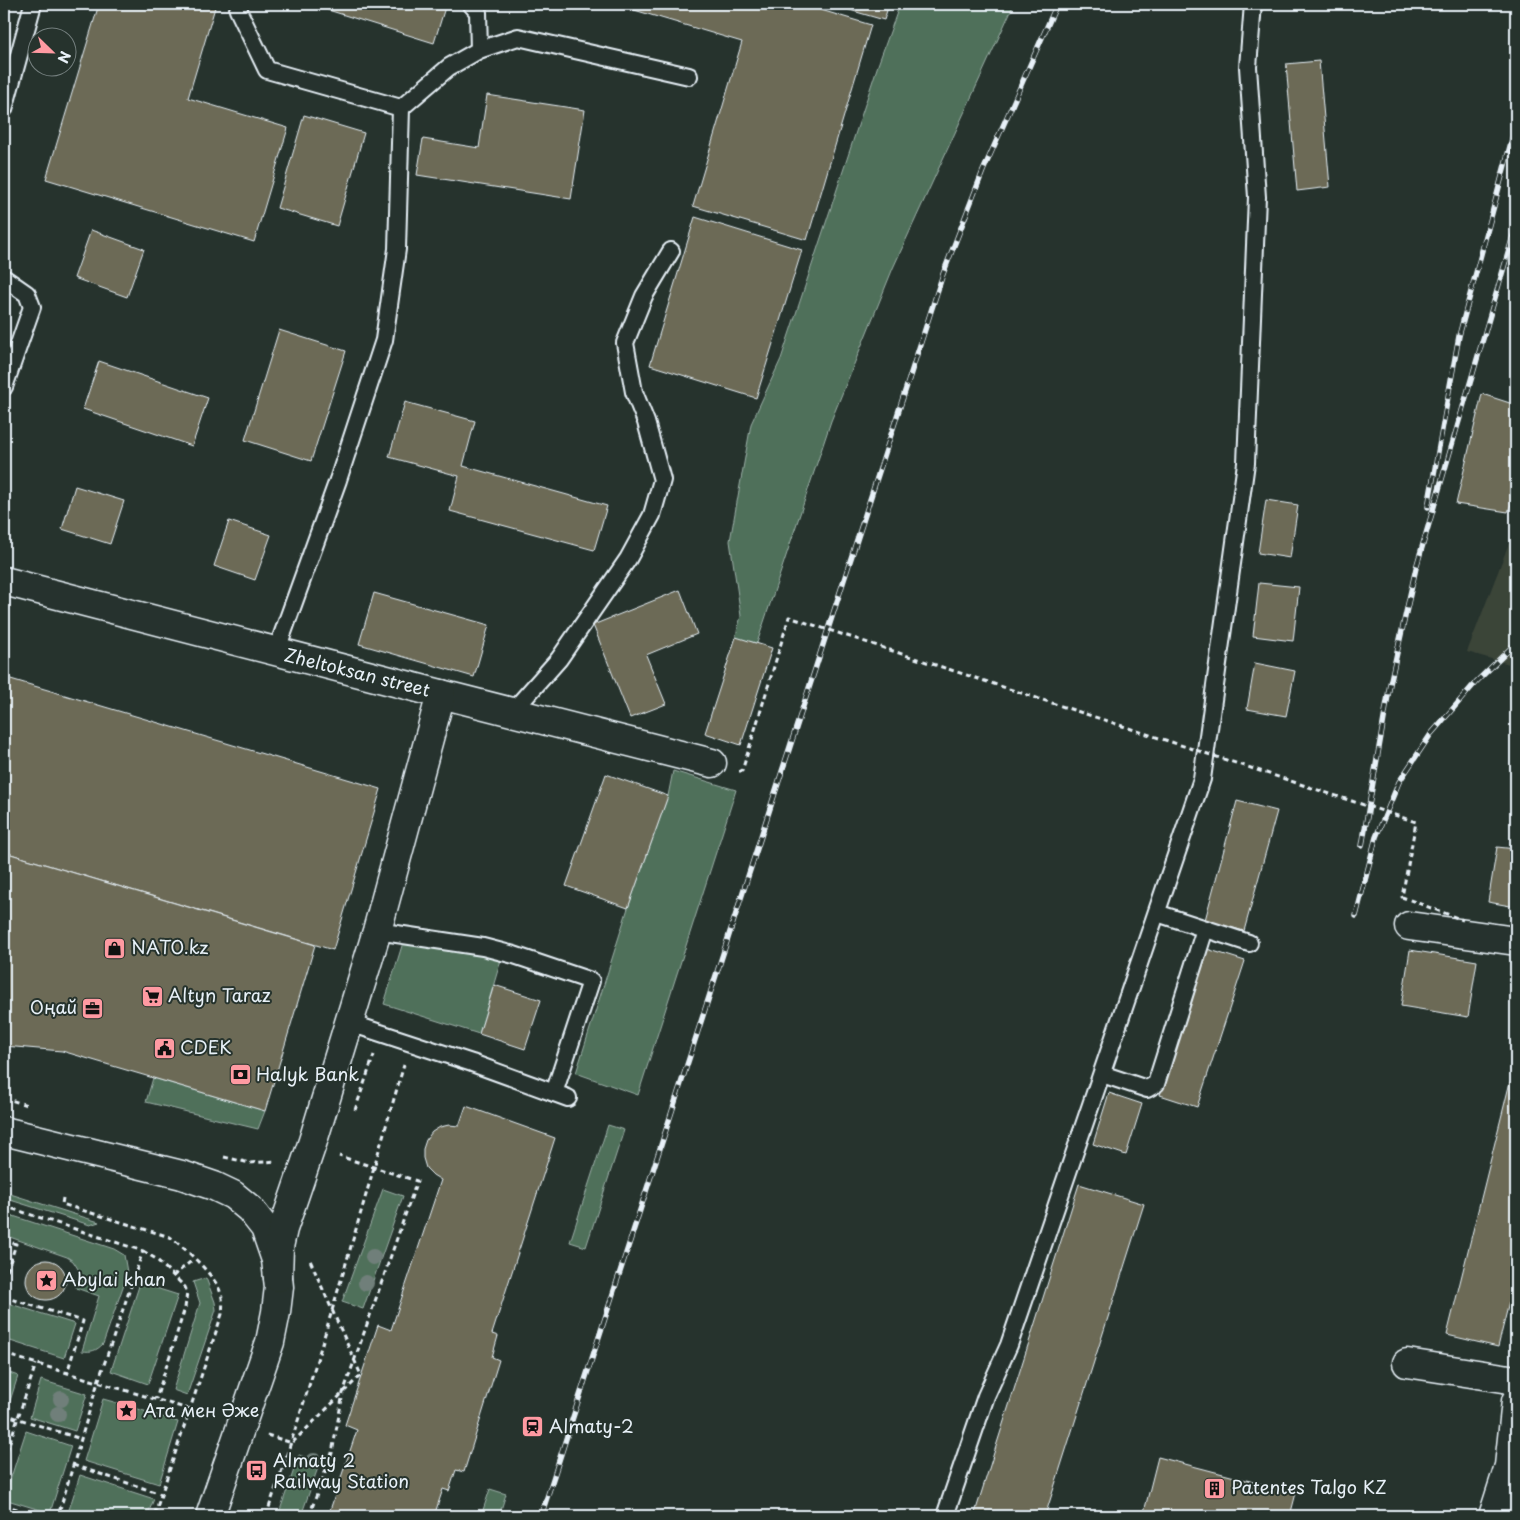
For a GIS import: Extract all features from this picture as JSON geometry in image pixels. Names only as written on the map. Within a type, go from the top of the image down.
[{"type":"street","name":"Zheltoksan street","points":[[4,581],[712,763]]},
{"type":"street","points":[[278,1277],[279,1247],[283,1229],[313,1141],[377,932],[441,694]]},
{"type":"street","points":[[1409,926],[1516,940]]},
{"type":"street","points":[[4,1131],[182,1175],[214,1186],[233,1195],[250,1208],[266,1228],[276,1260],[279,1286],[276,1312],[270,1342],[210,1516]]},
{"type":"street","points":[[1407,1362],[1516,1380]]},
{"type":"street","points":[[1493,1516],[1509,1466],[1516,1401]]},
{"type":"lane","points":[[4,109],[33,4]]},
{"type":"lane","points":[[240,4],[238,10],[267,70],[401,108]]},
{"type":"lane","points":[[471,4],[478,12],[479,50]]},
{"type":"lane","points":[[944,1516],[986,1396],[1009,1345],[1202,779],[1246,463],[1257,197],[1248,67],[1253,4]]},
{"type":"lane","points":[[276,652],[338,480],[384,340],[397,249],[401,108],[450,67],[479,50],[518,37],[689,76]]},
{"type":"lane","points":[[512,712],[559,659],[628,559],[652,515],[662,480],[646,422],[634,392],[625,343],[644,296],[671,251]]},
{"type":"lane","points":[[4,278],[26,294],[32,307],[4,387]]},
{"type":"lane","points":[[1156,914],[1249,943]]},
{"type":"lane","points":[[1102,1074],[1147,1089],[1156,1084],[1205,929]]},
{"type":"lane","points":[[350,1023],[472,1063],[561,1095],[591,981],[483,947],[377,932]]},
{"type":"path","points":[[757,722],[789,617],[1416,822],[1402,897],[1463,920]]},
{"type":"path","points":[[352,1118],[381,1034]]},
{"type":"path","points":[[266,1516],[292,1443],[410,1043]]},
{"type":"path","points":[[4,1098],[31,1106]]},
{"type":"path","points":[[217,1155],[250,1164],[292,1160],[313,1141]]},
{"type":"path","points":[[336,1165],[342,1147]]},
{"type":"path","points":[[310,1516],[332,1453],[343,1393],[417,1181],[339,1156]]},
{"type":"path","points":[[63,1198],[62,1204],[170,1237],[179,1243],[215,1281],[220,1290],[223,1305],[154,1516]]},
{"type":"path","points":[[4,1206],[143,1251],[156,1259],[185,1287],[188,1299],[156,1399]]},
{"type":"path","points":[[4,1240],[16,1244],[6,1268],[4,1282]]},
{"type":"path","points":[[58,1516],[98,1382],[143,1251]]},
{"type":"path","points":[[292,1443],[361,1376],[306,1252]]},
{"type":"path","points":[[173,1276],[194,1259]]},
{"type":"path","points":[[4,1297],[83,1321],[67,1373]]},
{"type":"path","points":[[4,1354],[205,1414]]},
{"type":"path","points":[[4,1459],[36,1364]]},
{"type":"path","points":[[4,1414],[81,1438]]},
{"type":"path","points":[[260,1432],[292,1443]]},
{"type":"path","points":[[73,1465],[162,1494]]},
{"type":"path","points":[[4,1505],[39,1516]]},
{"type":"shaded area","points":[[1516,525],[1516,666],[1467,652]]},
{"type":"green space","points":[[900,4],[1014,4],[893,268],[831,421],[757,643],[735,639],[741,616],[730,541],[751,424],[781,359]]},
{"type":"green space","points":[[673,771],[736,790],[638,1095],[576,1073],[628,908],[668,796]]},
{"type":"green space","points":[[405,936],[503,953],[479,1034],[384,1004]]},
{"type":"green space","points":[[153,1078],[265,1111],[258,1129],[146,1102]]},
{"type":"green space","points":[[608,1125],[624,1130],[586,1247],[570,1242]]},
{"type":"green space","points":[[383,1189],[403,1196],[363,1309],[342,1302]]},
{"type":"green space","points":[[4,1192],[99,1222],[90,1225],[4,1198]]},
{"type":"green space","points":[[4,1213],[114,1249],[124,1255],[127,1272],[125,1281],[103,1344],[96,1350],[82,1351],[99,1296],[76,1288],[80,1272],[73,1261],[67,1257],[4,1235]]},
{"type":"green space","points":[[206,1278],[216,1310],[187,1395],[173,1390],[200,1303],[193,1282]]},
{"type":"green space","points":[[140,1283],[178,1295],[148,1384],[111,1371]]},
{"type":"green space","points":[[4,1302],[75,1324],[64,1358],[4,1339]]},
{"type":"green space","points":[[4,1371],[18,1376],[8,1407],[4,1406]]},
{"type":"green space","points":[[41,1380],[87,1394],[75,1431],[30,1417]]},
{"type":"green space","points":[[103,1399],[121,1404],[119,1414],[131,1418],[135,1408],[178,1422],[159,1484],[84,1461]]},
{"type":"green space","points":[[26,1431],[71,1446],[50,1513],[4,1499]]},
{"type":"green space","points":[[299,1455],[320,1462],[301,1516],[278,1516]]},
{"type":"green space","points":[[80,1475],[154,1499],[147,1516],[67,1516]]},
{"type":"green space","points":[[490,1489],[506,1494],[499,1516],[481,1516]]},
{"type":"building","points":[[99,4],[216,4],[188,98],[288,128],[254,242],[46,179]]},
{"type":"building","points":[[309,4],[446,4],[434,43]]},
{"type":"building","points":[[614,4],[801,4],[871,25],[807,240],[693,206],[742,42]]},
{"type":"building","points":[[829,4],[889,4],[884,20]]},
{"type":"building","points":[[1319,61],[1330,187],[1297,191],[1286,64]]},
{"type":"building","points":[[487,95],[585,110],[571,199],[417,175],[423,139],[479,148]]},
{"type":"building","points":[[304,115],[364,133],[337,226],[277,208]]},
{"type":"building","points":[[695,217],[802,250],[756,398],[650,365]]},
{"type":"building","points":[[91,230],[144,249],[127,297],[74,278]]},
{"type":"building","points":[[279,330],[346,351],[311,461],[245,440]]},
{"type":"building","points":[[99,361],[208,398],[192,446],[83,409]]},
{"type":"building","points":[[1482,394],[1516,405],[1516,491],[1508,512],[1456,504]]},
{"type":"building","points":[[405,402],[475,421],[463,466],[607,506],[594,550],[450,511],[459,476],[389,457]]},
{"type":"building","points":[[75,486],[124,501],[110,544],[62,529]]},
{"type":"building","points":[[1266,500],[1298,505],[1290,558],[1258,553]]},
{"type":"building","points":[[229,521],[271,535],[255,580],[214,566]]},
{"type":"building","points":[[1259,583],[1299,587],[1293,641],[1253,636]]},
{"type":"building","points":[[680,590],[697,634],[646,655],[666,704],[630,718],[593,625]]},
{"type":"building","points":[[374,593],[489,625],[474,677],[359,644]]},
{"type":"building","points":[[736,637],[772,648],[741,745],[705,733]]},
{"type":"building","points":[[1255,663],[1295,671],[1286,716],[1247,709]]},
{"type":"building","points":[[4,677],[381,789],[333,950],[4,852]]},
{"type":"building","points":[[606,774],[668,796],[628,908],[566,886]]},
{"type":"building","points":[[1237,801],[1277,811],[1244,931],[1205,920]]},
{"type":"building","points":[[1497,847],[1516,849],[1516,907],[1488,902]]},
{"type":"building","name":"Altyn Taraz","points":[[4,852],[315,945],[265,1111],[62,1051],[4,1046]]},
{"type":"building","points":[[1207,949],[1245,961],[1197,1107],[1160,1095]]},
{"type":"building","points":[[1410,950],[1477,961],[1468,1017],[1401,1006]]},
{"type":"building","points":[[494,985],[541,1000],[525,1049],[479,1034]]},
{"type":"building","points":[[1510,1082],[1516,1083],[1516,1274],[1498,1347],[1447,1335]]},
{"type":"building","points":[[1109,1093],[1142,1104],[1126,1155],[1093,1144]]},
{"type":"building","points":[[466,1106],[555,1138],[492,1334],[498,1336],[492,1357],[499,1360],[464,1472],[456,1470],[449,1491],[443,1489],[434,1516],[328,1516],[357,1430],[345,1425],[378,1325],[391,1330],[441,1180],[426,1168],[423,1149],[426,1140],[432,1132],[440,1127],[449,1125],[459,1126]]},
{"type":"building","points":[[1079,1184],[1144,1204],[1045,1516],[974,1516]]},
{"type":"building","points":[[50,1260],[57,1263],[63,1269],[66,1280],[65,1288],[57,1297],[50,1300],[42,1300],[35,1297],[27,1288],[26,1276],[29,1269],[38,1261]]},
{"type":"building","name":"Patentes Talgo KZ","points":[[1158,1457],[1296,1493],[1290,1516],[1143,1516]]},
{"type":"railway","points":[[541,1516],[943,274],[983,171],[1057,4]]},
{"type":"railway","points":[[1428,507],[1459,336],[1516,124]]},
{"type":"railway","points":[[1362,846],[1390,684],[1416,568],[1516,226]]},
{"type":"railway","points":[[1356,916],[1376,837],[1399,782],[1431,734],[1476,682],[1516,643]]},
{"type":"place","name":"NATO.kz","points":[[115,948]]},
{"type":"place","name":"Altyn Taraz","points":[[152,996]]},
{"type":"place","name":"Оңай","points":[[93,1008]]},
{"type":"place","name":"CDEK","points":[[164,1048]]},
{"type":"place","name":"Halyk Bank","points":[[240,1075]]},
{"type":"place","name":"Abylai khan","points":[[46,1280]]},
{"type":"place","name":"Ата мен Әже","points":[[127,1411]]},
{"type":"place","name":"Almaty-2","points":[[533,1427]]},
{"type":"place","name":"Almaty 2 Railway Station","points":[[257,1471]]},
{"type":"place","name":"Patentes Talgo KZ","points":[[1215,1488]]}]
